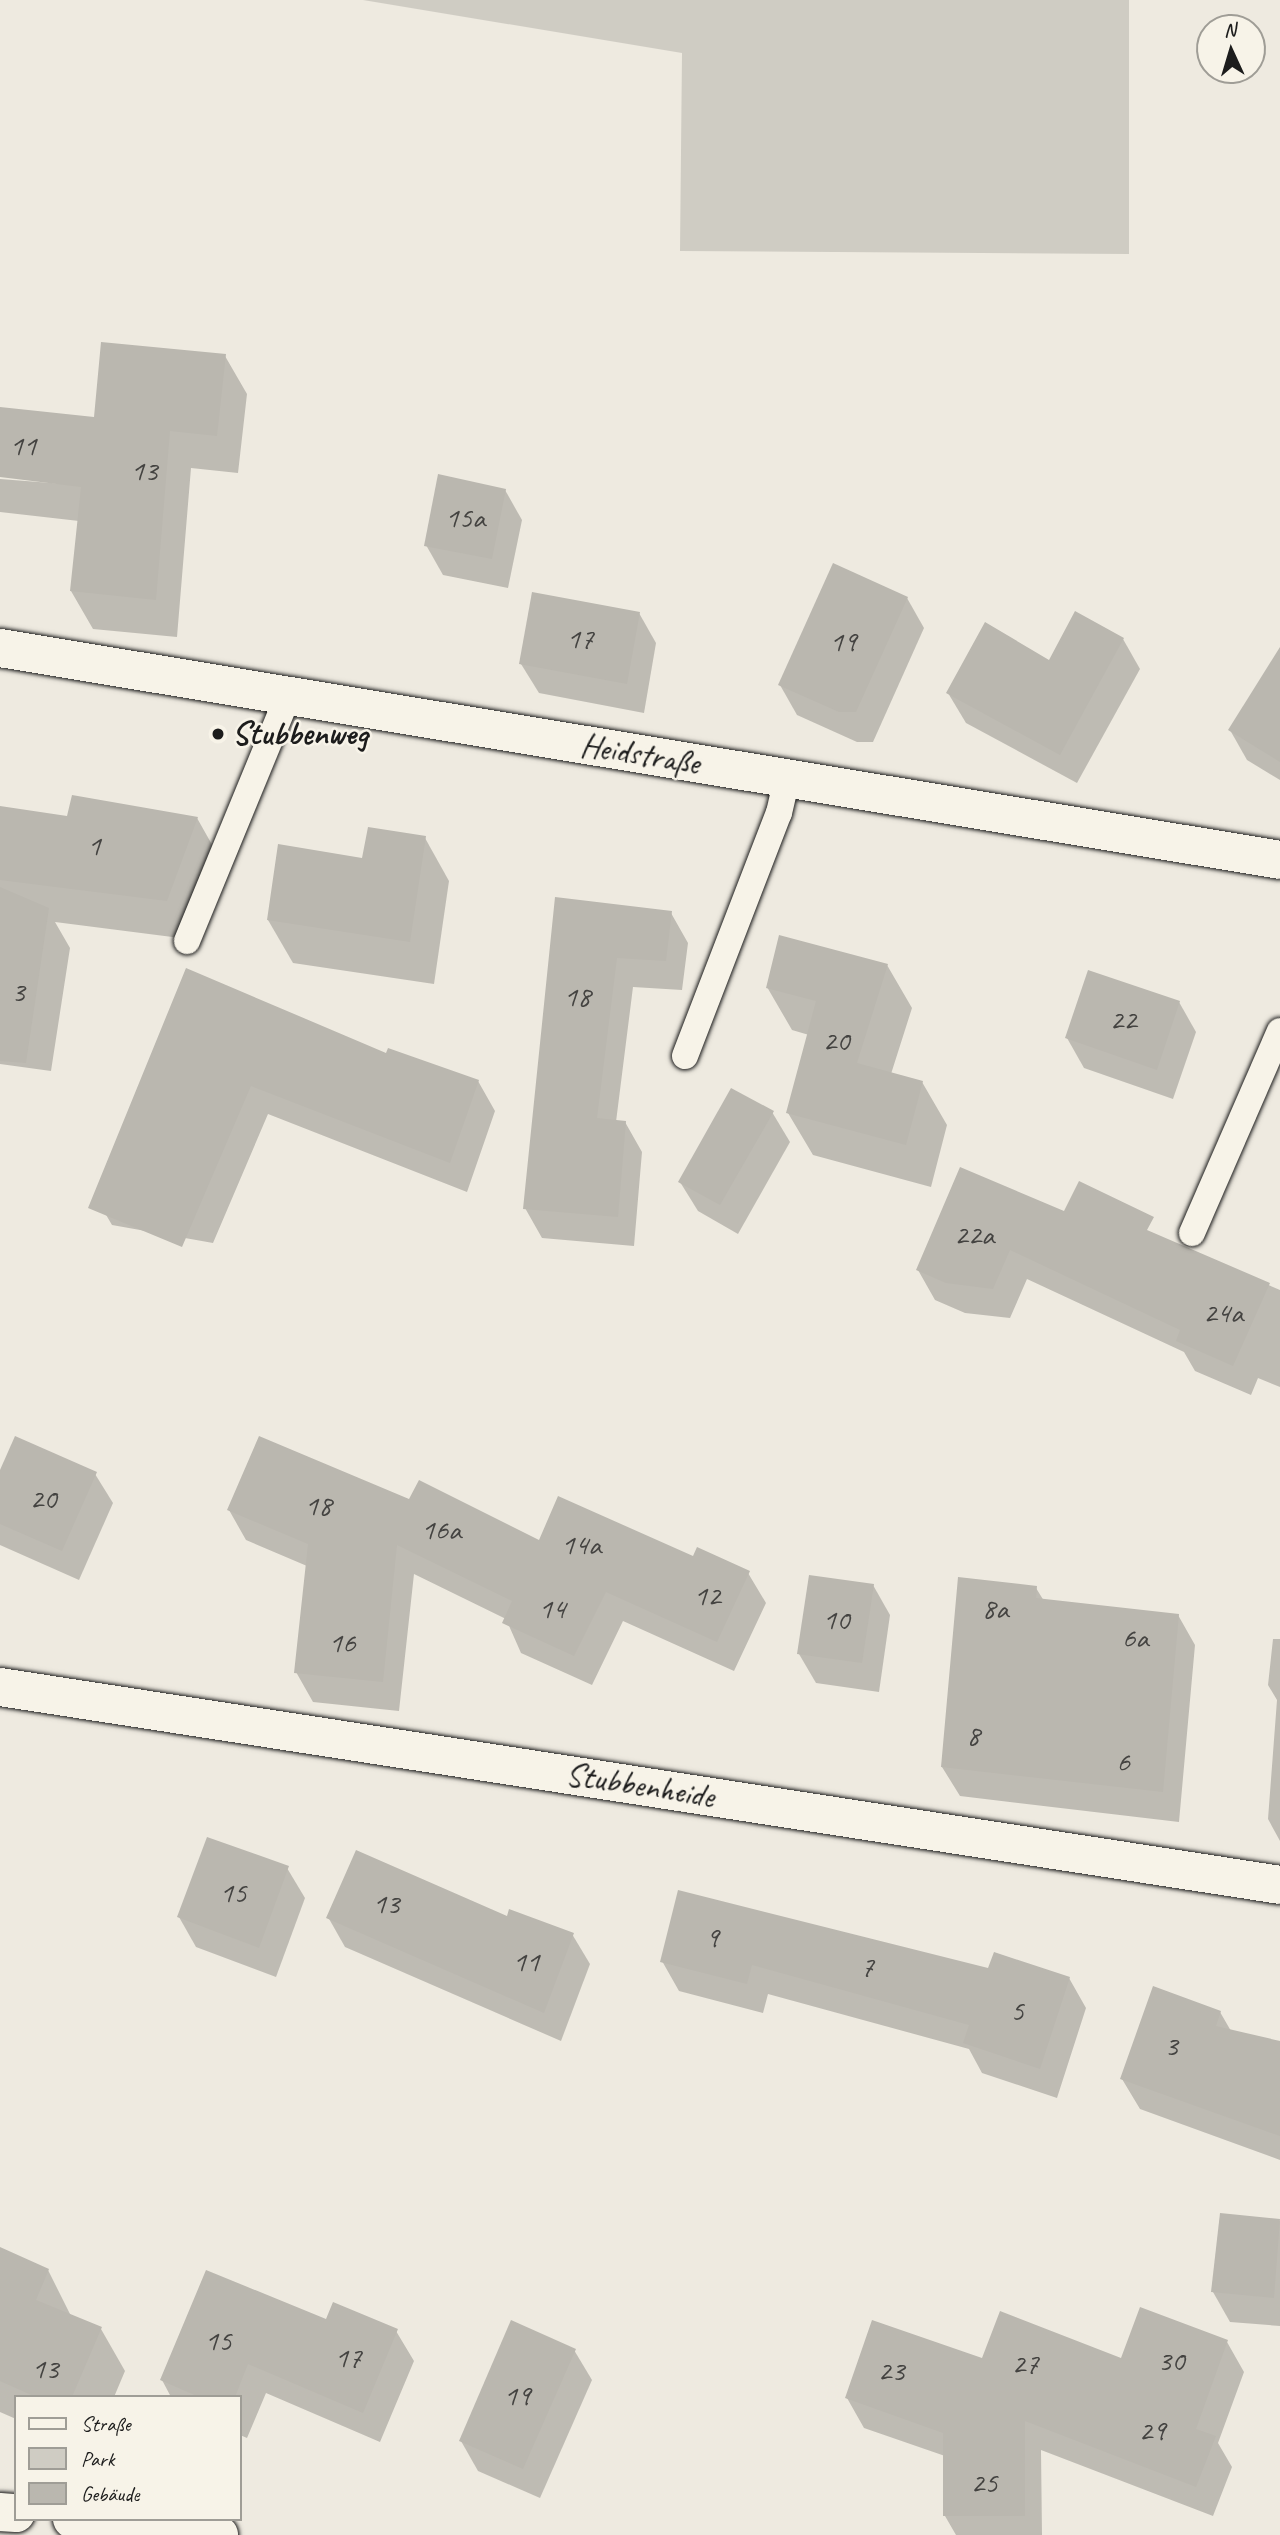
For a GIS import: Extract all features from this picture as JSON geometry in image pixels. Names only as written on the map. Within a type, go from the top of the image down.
[{"type":"street","name":"Heidstraße","points":[[0,648],[287,698],[1280,860]]},
{"type":"street","name":"Stubbenheide","points":[[0,1687],[1280,1885]]},
{"type":"street","points":[[90,2521],[219,2535]]},
{"type":"lane","points":[[187,941],[287,698]]},
{"type":"lane","points":[[685,1056],[779,813],[787,778]]},
{"type":"lane","points":[[1192,1233],[1280,1031]]},
{"type":"green space","points":[[363,0],[1129,0],[1129,254],[680,251],[682,53]]},
{"type":"building","points":[[101,342],[226,354],[217,436],[170,431],[156,600],[70,591],[81,487],[0,477],[0,407],[94,417]]},
{"type":"building","points":[[438,474],[506,489],[492,559],[424,546]]},
{"type":"building","points":[[833,563],[908,597],[856,712],[839,712],[778,685]]},
{"type":"building","points":[[532,592],[640,612],[627,684],[519,664]]},
{"type":"building","points":[[1075,611],[1124,638],[1060,755],[946,693],[985,622],[1049,660]]},
{"type":"building","points":[[1280,647],[1280,762],[1228,730]]},
{"type":"building","points":[[72,795],[198,817],[167,901],[0,880],[0,806],[67,816]]},
{"type":"building","points":[[368,827],[426,836],[410,942],[267,920],[278,844],[362,858]]},
{"type":"building","points":[[0,887],[49,908],[26,1063],[0,1061]]},
{"type":"building","points":[[555,897],[672,911],[666,961],[617,958],[597,1118],[626,1121],[618,1217],[523,1209]]},
{"type":"building","points":[[779,935],[888,964],[857,1063],[923,1081],[906,1145],[786,1113],[816,1001],[766,988]]},
{"type":"building","points":[[186,968],[386,1053],[388,1048],[479,1080],[450,1163],[251,1086],[182,1247],[88,1208]]},
{"type":"building","points":[[1088,970],[1180,1001],[1157,1070],[1065,1038]]},
{"type":"building","points":[[731,1088],[774,1111],[720,1205],[678,1182]]},
{"type":"building","points":[[960,1167],[1064,1211],[1079,1181],[1154,1217],[1147,1230],[1270,1283],[1233,1366],[1176,1341],[1180,1330],[1010,1250],[993,1289],[946,1283],[916,1270]]},
{"type":"building","points":[[15,1436],[97,1472],[62,1551],[0,1524],[0,1470]]},
{"type":"building","points":[[259,1436],[409,1499],[419,1480],[539,1540],[558,1496],[693,1556],[697,1547],[750,1571],[717,1642],[606,1592],[574,1656],[502,1623],[512,1601],[397,1545],[383,1682],[294,1673],[308,1544],[227,1510]]},
{"type":"building","points":[[809,1575],[874,1584],[862,1663],[797,1654]]},
{"type":"building","points":[[958,1577],[1037,1586],[1036,1598],[1179,1614],[1163,1792],[941,1767]]},
{"type":"building","points":[[207,1837],[289,1866],[259,1948],[177,1917]]},
{"type":"building","points":[[356,1850],[507,1916],[509,1909],[574,1933],[544,2013],[326,1918]]},
{"type":"building","points":[[678,1890],[988,1968],[994,1952],[1070,1977],[1040,2069],[963,2043],[969,2025],[752,1965],[747,1984],[660,1962]]},
{"type":"building","points":[[1153,1986],[1221,2011],[1216,2026],[1280,2041],[1280,2136],[1120,2079]]},
{"type":"building","points":[[1220,2213],[1280,2219],[1274,2298],[1211,2292]]},
{"type":"building","points":[[0,2247],[49,2269],[36,2300],[102,2327],[73,2395],[32,2395],[0,2381]]},
{"type":"building","points":[[206,2270],[326,2319],[333,2302],[398,2329],[363,2413],[248,2364],[236,2395],[194,2395],[160,2380]]},
{"type":"building","points":[[1140,2307],[1228,2340],[1196,2429],[1216,2436],[1196,2487],[1025,2421],[1025,2516],[943,2516],[943,2433],[845,2398],[872,2320],[982,2358],[1000,2311],[1121,2358]]},
{"type":"building","points":[[511,2320],[576,2349],[523,2469],[459,2441]]},
{"type":"place","name":"Stubbenweg","points":[[218,734]]}]
